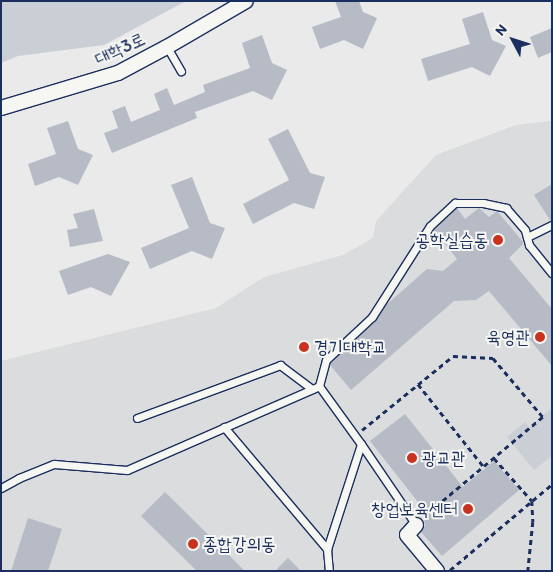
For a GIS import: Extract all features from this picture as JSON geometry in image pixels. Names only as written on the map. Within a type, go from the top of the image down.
[{"type":"street","name":"대학3로","points":[[1,108],[118,73],[246,1]]},
{"type":"street","points":[[416,524],[407,535],[437,571]]},
{"type":"lane","points":[[167,47],[181,71]]},
{"type":"lane","points":[[1,488],[19,478],[54,464],[127,470],[316,387],[326,360],[372,317],[430,226],[455,204],[483,203],[506,208],[525,230],[529,245],[552,274]]},
{"type":"lane","points":[[527,237],[552,224]]},
{"type":"lane","points":[[137,418],[280,366],[316,387],[355,435],[416,524]]},
{"type":"lane","points":[[224,427],[327,549]]},
{"type":"lane","points":[[329,571],[327,549],[361,444]]},
{"type":"path","points":[[355,435],[453,356],[493,358],[543,417],[416,524]]},
{"type":"path","points":[[418,384],[484,467]]},
{"type":"path","points":[[494,458],[532,501],[533,522],[528,571]]},
{"type":"path","points":[[449,571],[552,484]]},
{"type":"shaded area","points":[[1,1],[186,1],[104,45],[18,56],[1,63]]},
{"type":"shaded area","name":"경기대학교","points":[[552,121],[552,571],[1,571],[1,361],[216,308],[264,277],[343,255],[373,238],[376,221],[436,155],[516,125]]},
{"type":"shaded area","points":[[552,408],[552,456],[534,470],[507,437],[525,422],[529,427]]},
{"type":"building","points":[[335,1],[359,1],[363,12],[377,18],[363,49],[344,40],[320,49],[312,27],[341,17]]},
{"type":"building","points":[[483,12],[492,40],[506,46],[490,76],[472,67],[428,81],[421,59],[470,44],[462,19]]},
{"type":"building","points":[[552,28],[552,52],[538,58],[530,37]]},
{"type":"building","points":[[262,35],[272,63],[287,70],[272,100],[253,91],[195,112],[197,118],[112,153],[104,133],[118,128],[112,111],[125,106],[131,122],[160,110],[154,94],[167,88],[174,105],[205,92],[203,85],[250,68],[242,43]]},
{"type":"building","points":[[68,121],[78,149],[93,155],[78,185],[59,177],[35,186],[28,164],[56,154],[47,128]]},
{"type":"building","points":[[288,129],[310,173],[325,177],[314,209],[294,203],[253,224],[243,204],[289,180],[268,139]]},
{"type":"building","points":[[192,177],[210,223],[225,228],[212,259],[192,251],[150,269],[141,248],[189,228],[171,185]]},
{"type":"building","points":[[552,184],[552,220],[550,220],[534,195]]},
{"type":"building","points":[[457,208],[465,219],[479,208],[489,217],[497,211],[523,242],[509,258],[552,309],[552,366],[489,291],[476,300],[454,301],[351,390],[330,365],[331,363],[376,321],[385,306],[427,269],[443,271],[457,259],[434,230]]},
{"type":"building","points":[[94,209],[103,241],[70,247],[67,230],[78,228],[73,214]]},
{"type":"building","points":[[108,254],[130,262],[111,296],[91,287],[68,295],[59,271]]},
{"type":"building","points":[[405,414],[463,487],[494,461],[519,490],[442,556],[421,532],[425,526],[424,521],[429,516],[370,441]]},
{"type":"building","name":"종합강의동","points":[[165,492],[245,571],[197,571],[141,516]]},
{"type":"building","points":[[28,518],[62,529],[48,571],[11,571]]},
{"type":"building","name":"종합강의동","points":[[288,558],[301,571],[275,571]]},
{"type":"place","name":"공학실습동","points":[[498,240]]},
{"type":"place","name":"육영관","points":[[540,337]]},
{"type":"place","name":"경기대학교","points":[[304,347]]},
{"type":"place","name":"광교관","points":[[412,458]]},
{"type":"place","name":"창업보육센터","points":[[468,509]]},
{"type":"place","name":"종합강의동","points":[[193,544]]}]
